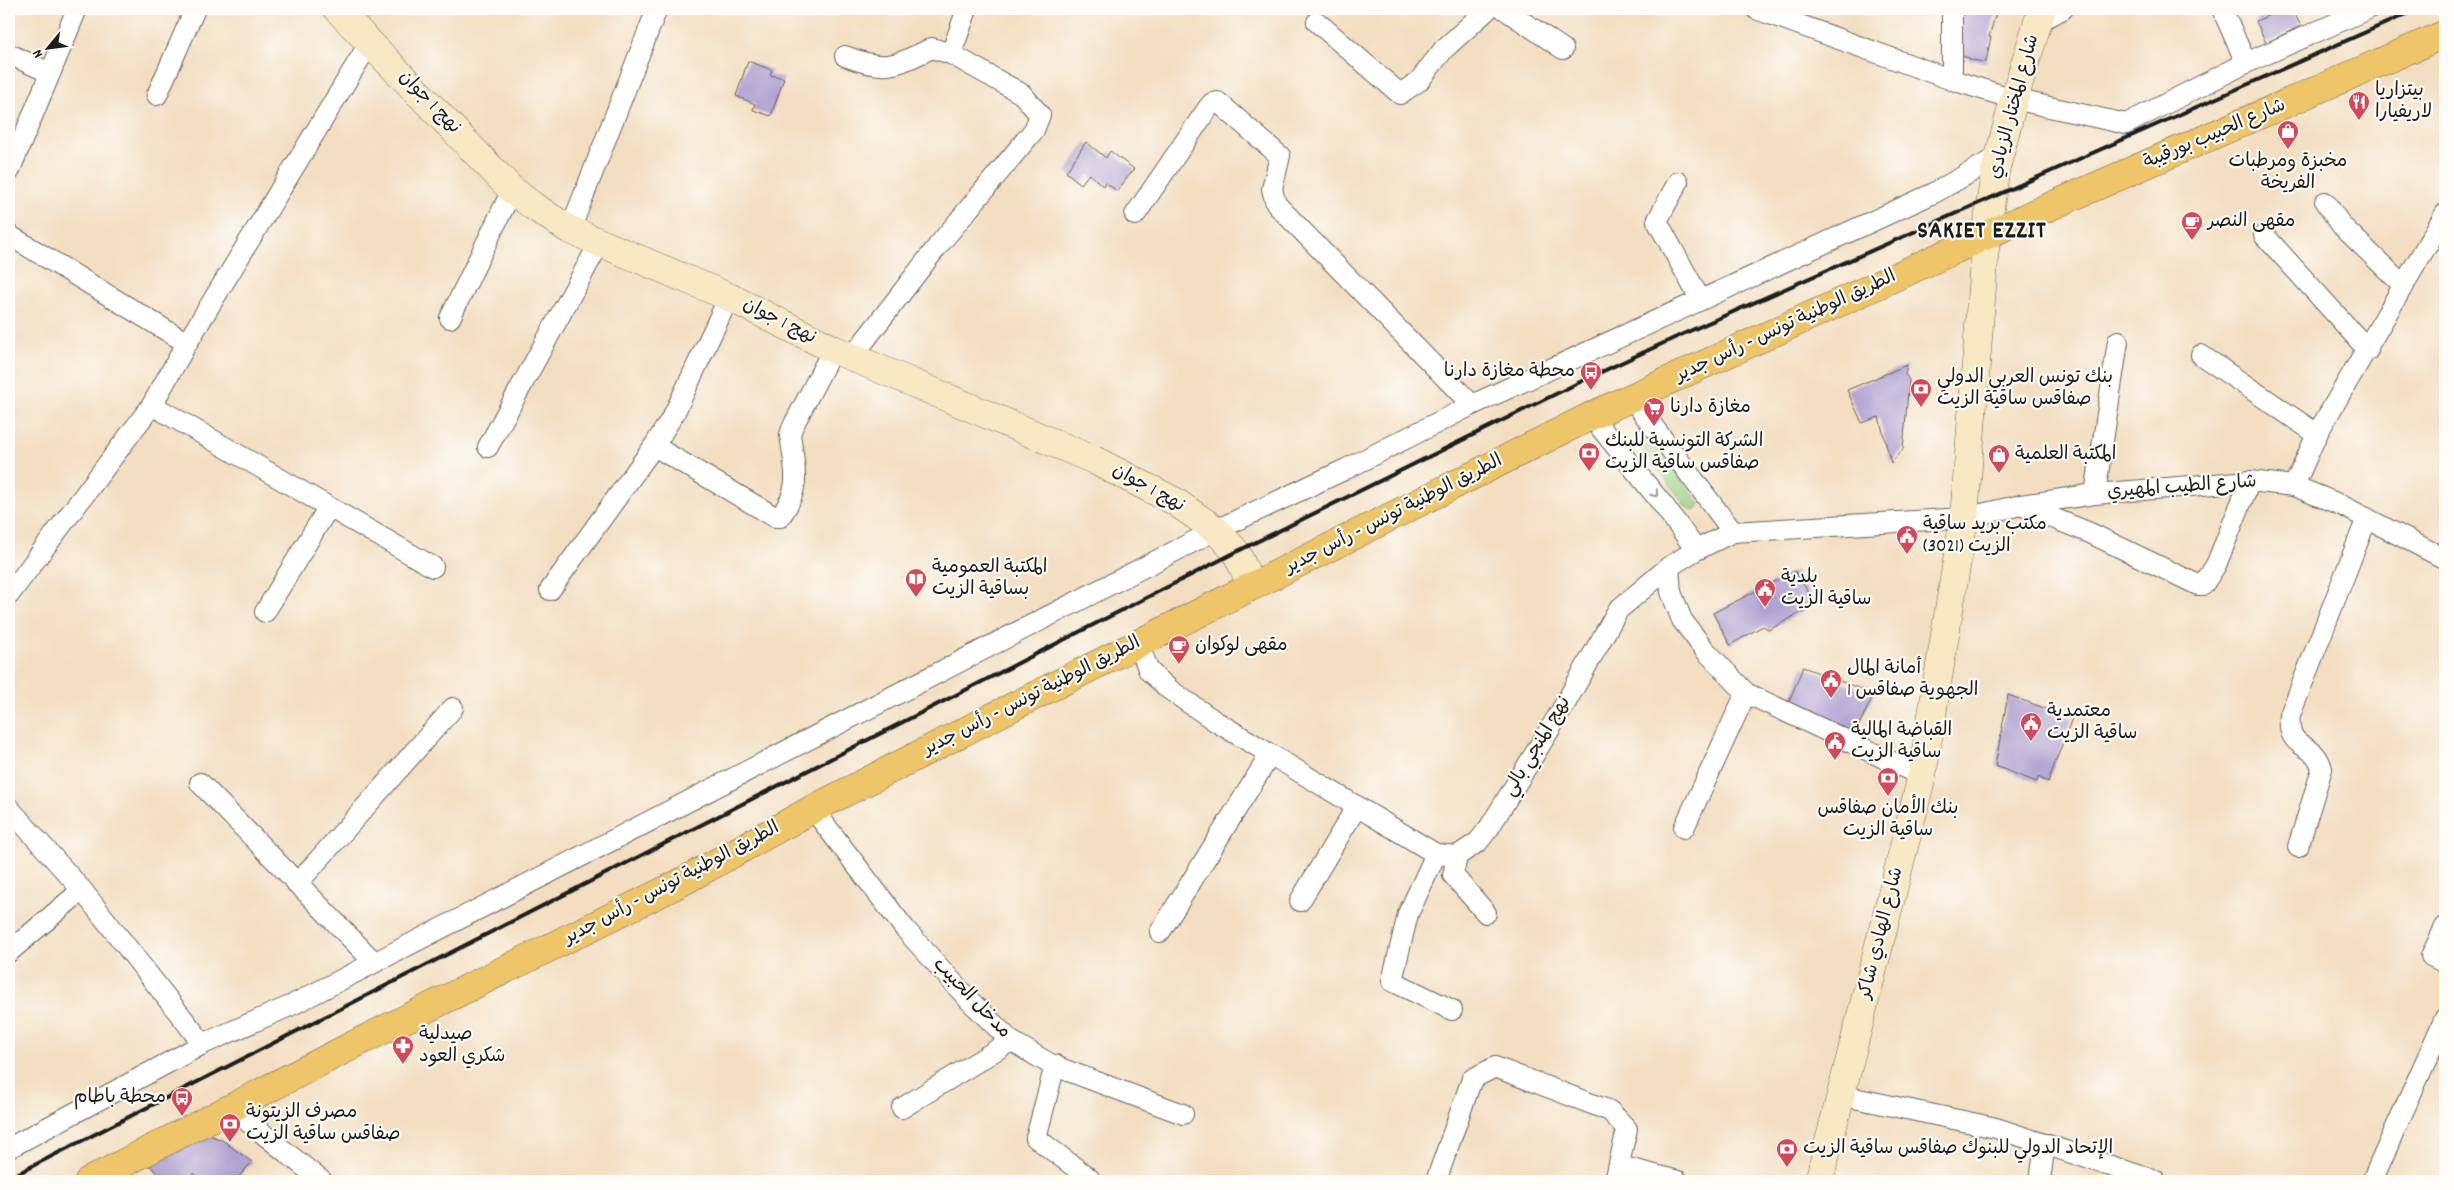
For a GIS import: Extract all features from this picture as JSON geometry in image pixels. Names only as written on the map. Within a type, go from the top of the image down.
[{"type":"main road","name":"نهج 1 جوان","points":[[337,9],[512,190],[570,230],[599,244],[729,297],[843,353],[1094,460],[1174,501],[1216,530],[1236,552],[1252,586]]},
{"type":"main road","name":"شارع المختار الزيادي","points":[[1986,236],[1999,156],[2014,99],[2048,13]]},
{"type":"main road","name":"شارع الحبيب بورقيبة","points":[[1986,236],[2445,34]]},
{"type":"main road","name":"الطريق الوطنية تونس - رأس جدير","points":[[89,1181],[369,1037],[680,883],[813,809],[1138,643],[1591,416],[1986,236]]},
{"type":"main road","name":"شارع الهادي شاكر","points":[[1819,1181],[1922,776],[1964,518],[1986,236]]},
{"type":"street","points":[[9,172],[77,9]]},
{"type":"street","points":[[157,95],[195,9]]},
{"type":"street","points":[[570,230],[657,9]]},
{"type":"street","points":[[951,54],[967,9]]},
{"type":"street","points":[[1317,22],[1400,94],[1419,82],[1444,49],[1488,9]]},
{"type":"street","points":[[1504,9],[1563,50]]},
{"type":"street","points":[[1756,9],[1952,80],[2014,99],[2126,124],[2246,63],[2368,9]]},
{"type":"street","points":[[1952,9],[1952,80]]},
{"type":"street","points":[[2222,9],[2246,63]]},
{"type":"street","points":[[9,595],[152,405],[187,343],[370,42]]},
{"type":"street","points":[[654,446],[775,517],[780,517],[792,498],[796,484],[790,436],[792,428],[843,353],[937,247],[1034,130],[1040,115],[1022,94],[951,54],[932,48],[896,65],[877,66],[845,56]]},
{"type":"street","points":[[9,54],[50,72]]},
{"type":"street","points":[[1135,215],[1208,108],[1212,103],[1218,102],[1280,156],[1272,189],[1276,204],[1472,404]]},
{"type":"street","points":[[9,1148],[203,1044],[292,1005],[770,761],[1216,530],[1346,469],[1472,404],[1934,193],[1999,156]]},
{"type":"street","points":[[1678,182],[1657,221],[1700,299]]},
{"type":"street","points":[[450,318],[512,190]]},
{"type":"street","points":[[2325,202],[2342,226],[2404,286]]},
{"type":"street","points":[[2294,486],[2317,434],[2368,350],[2445,214]]},
{"type":"street","points":[[9,235],[187,343]]},
{"type":"street","points":[[2264,235],[2368,350]]},
{"type":"street","points":[[488,447],[599,244]]},
{"type":"street","points":[[550,590],[654,446],[674,414],[729,297]]},
{"type":"street","points":[[2095,494],[2118,341]]},
{"type":"street","points":[[2200,355],[2317,434]]},
{"type":"street","points":[[1631,397],[1733,532]]},
{"type":"street","points":[[152,405],[433,567]]},
{"type":"street","points":[[1591,416],[1664,506],[1696,550]]},
{"type":"street","points":[[2021,505],[2090,533],[2198,585],[2203,585],[2216,565],[2250,482]]},
{"type":"street","name":"شارع الطيب المهيري","points":[[1964,518],[2021,505],[2095,494],[2204,484],[2250,482],[2294,486],[2341,505],[2445,559]]},
{"type":"street","points":[[265,612],[328,508]]},
{"type":"street","name":"نهج المنجي بالي","points":[[1457,856],[1478,842],[1489,828],[1561,711],[1618,610],[1669,567],[1696,550],[1733,532],[1964,518]]},
{"type":"street","points":[[2298,847],[2322,769],[2320,761],[2314,753],[2296,741],[2291,734],[2289,727],[2290,714],[2367,518]]},
{"type":"street","points":[[1669,567],[1672,592],[1682,620],[1705,650],[1746,693],[1922,776]]},
{"type":"street","points":[[1138,643],[1149,672],[1215,721],[1436,854],[1457,856],[1453,875],[1486,912]]},
{"type":"street","points":[[1684,828],[1746,693]]},
{"type":"street","points":[[298,884],[453,708]]},
{"type":"street","points":[[1160,932],[1270,755]]},
{"type":"street","points":[[200,783],[374,962]]},
{"type":"street","points":[[1300,902],[1357,806]]},
{"type":"street","points":[[9,808],[82,890],[203,1044]]},
{"type":"street","name":"مدخل الحبيب","points":[[813,809],[905,929],[968,999],[1012,1041],[1033,1055],[1055,1065],[1183,1114]]},
{"type":"street","points":[[1436,854],[1408,914],[1392,981],[1452,1010]]},
{"type":"street","points":[[9,952],[82,890]]},
{"type":"street","points":[[2445,927],[2431,956],[2445,963]]},
{"type":"street","points":[[2372,1181],[2445,1018]]},
{"type":"street","points":[[902,1108],[1012,1041]]},
{"type":"street","points":[[1055,1065],[1036,1138],[1089,1178]]},
{"type":"street","points":[[1436,1181],[1472,1079],[1495,1067],[1610,1111],[1627,1129],[1618,1174],[1678,1181]]},
{"type":"street","points":[[1840,1096],[1996,1128],[2156,1181]]},
{"type":"street","points":[[232,1109],[322,1181]]},
{"type":"street","points":[[2040,1181],[2045,1144]]},
{"type":"green space","points":[[1642,431],[1646,433],[1700,504],[1696,511],[1688,509],[1639,443],[1636,435]]},
{"type":"building","points":[[1960,9],[1997,9],[1989,37],[1991,37],[1986,62],[1970,60],[1962,56]]},
{"type":"building","points":[[2283,9],[2292,9],[2301,26],[2266,43],[2256,21]]},
{"type":"building","points":[[748,61],[772,70],[770,75],[784,78],[771,116],[753,110],[755,104],[736,96]]},
{"type":"building","points":[[1086,142],[1106,158],[1110,151],[1134,169],[1117,191],[1105,182],[1103,186],[1089,174],[1081,184],[1066,172]]},
{"type":"building","points":[[1907,365],[1905,374],[1909,380],[1903,449],[1891,463],[1879,417],[1862,423],[1847,390]]},
{"type":"building","name":"بلدية ساقية الزيت","points":[[1795,571],[1816,604],[1769,630],[1763,626],[1730,645],[1713,613]]},
{"type":"building","name":"أمانة المال الجهوية صفاقس 1","points":[[1803,667],[1874,694],[1854,735],[1788,704]]},
{"type":"building","name":"معتمدية ساقية الزيت","points":[[2008,695],[2072,718],[2048,782],[2038,777],[2037,782],[1995,766]]},
{"type":"building","points":[[209,1135],[222,1140],[252,1162],[235,1181],[217,1181],[212,1177],[210,1181],[206,1181],[193,1173],[186,1181],[163,1181],[149,1164]]},
{"type":"railway","points":[[9,1178],[1236,552],[1582,381],[1683,334],[2418,9]]},
{"type":"place","name":"بيتزاريا لاريفيارا","points":[[2359,121]]},
{"type":"place","name":"مخبزة ومرطبات الفريخة","points":[[2288,150]]},
{"type":"place","name":"مقهى النصر","points":[[2192,241]]},
{"type":"place","name":"محطة مغازة دارنا","points":[[1591,391]]},
{"type":"place","name":"بنك تونس العربي الدولي صفاقس ساقية الزيت","points":[[1921,408]]},
{"type":"place","name":"مغازة دارنا","points":[[1654,427]]},
{"type":"place","name":"الشركة التونسية للبنك صفاقس ساقية الزيت","points":[[1589,472]]},
{"type":"place","name":"المكتبة العلمية","points":[[1999,474]]},
{"type":"place","name":"مكتب بريد ساقية الزيت (3021)","points":[[1907,555]]},
{"type":"place","name":"المكتبة العمومية بساقية الزيت","points":[[916,598]]},
{"type":"place","name":"بلدية ساقية الزيت","points":[[1765,608]]},
{"type":"place","name":"مقهى لوكوان","points":[[1179,665]]},
{"type":"place","name":"أمانة المال الجهوية صفاقس 1","points":[[1831,699]]},
{"type":"place","name":"معتمدية ساقية الزيت","points":[[2031,742]]},
{"type":"place","name":"القباضة المالية ساقية الزيت","points":[[1835,761]]},
{"type":"place","name":"بنك الأمان صفاقس ساقية الزيت","points":[[1888,797]]},
{"type":"place","name":"صيدلية شكري العود","points":[[403,1065]]},
{"type":"place","name":"محطة باطام","points":[[182,1117]]},
{"type":"place","name":"مصرف الزيتونة صفاقس ساقية الزيت","points":[[230,1143]]},
{"type":"place","name":"الإتحاد الدولي للبنوك صفاقس ساقية الزيت","points":[[1787,1168]]},
{"type":"district","name":"SAKIET EZZIT","points":[[1982,232]]}]
